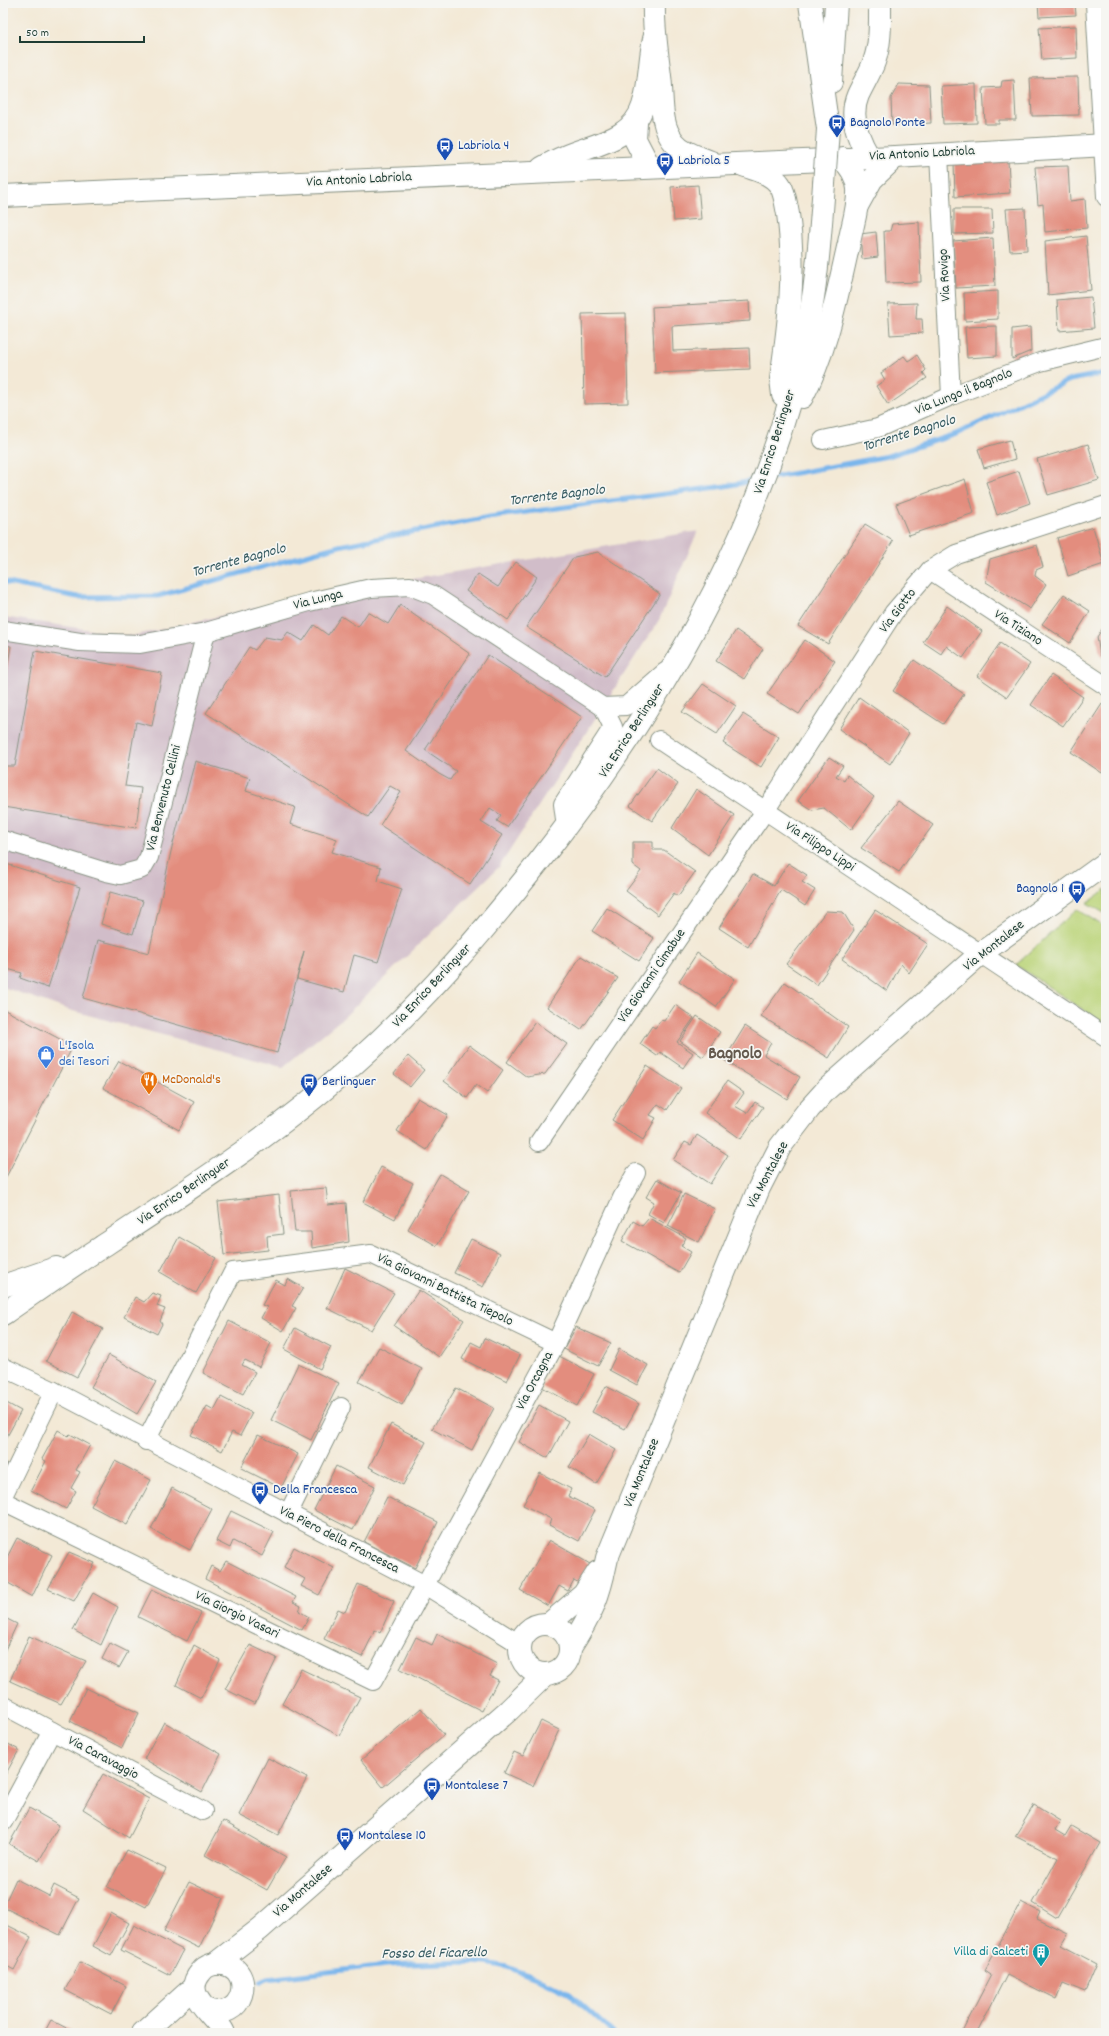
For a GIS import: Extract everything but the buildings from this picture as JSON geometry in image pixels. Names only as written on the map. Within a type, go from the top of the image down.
[{"type":"street","points":[[654,3],[654,39],[663,113],[670,137],[674,143],[685,151],[715,164]]},
{"type":"street","points":[[810,3],[828,129]]},
{"type":"street","name":"Via Enrico Berlinguer","points":[[83,1259],[236,1158],[299,1110],[354,1064],[410,1011],[451,968],[495,918],[566,827],[620,750],[676,663],[710,602],[753,510],[776,446],[803,352],[814,296],[824,184],[836,3]]},
{"type":"street","points":[[869,157],[859,142],[856,132],[856,107],[857,96],[874,61],[878,44],[880,3]]},
{"type":"street","points":[[1095,3],[1105,146],[1106,197]]},
{"type":"street","points":[[649,166],[634,139],[636,122],[646,96],[649,62],[654,39]]},
{"type":"street","points":[[533,172],[564,157],[614,139],[636,122]]},
{"type":"street","name":"Via Antonio Labriola","points":[[3,196],[649,166],[895,157],[1105,146]]},
{"type":"street","name":"Via Rovigo","points":[[939,154],[952,396]]},
{"type":"street","points":[[857,207],[872,179],[895,157]]},
{"type":"street","points":[[776,446],[807,387],[836,303],[857,207],[858,190],[857,181],[852,169],[842,158]]},
{"type":"street","points":[[738,163],[770,175],[780,184],[785,197],[789,223],[792,274],[781,379],[786,413]]},
{"type":"street","name":"Via Lungo il Bagnolo","points":[[823,440],[878,428],[952,396],[1040,362],[1106,346]]},
{"type":"street","name":"Via Giotto","points":[[765,811],[894,612],[930,570],[956,554],[1106,505]]},
{"type":"street","name":"Via Tiziano","points":[[930,570],[1106,686]]},
{"type":"street","name":"Via Lunga","points":[[3,630],[80,642],[140,644],[206,632],[309,602],[363,589],[410,586],[433,595],[603,707]]},
{"type":"street","name":"Via Benvenuto Cellini","points":[[3,840],[120,875],[142,869],[149,857],[206,632]]},
{"type":"street","points":[[566,827],[563,804],[613,727],[603,707],[626,706],[676,663]]},
{"type":"street","name":"Via Filippo Lippi","points":[[659,740],[1106,1037]]},
{"type":"street","name":"Via Giovanni Cimabue","points":[[539,1142],[765,811]]},
{"type":"street","name":"Via Montalese","points":[[143,2033],[164,2012],[194,1987],[198,1974],[203,1969],[215,1964],[260,1929],[509,1710],[546,1674],[561,1668],[569,1655],[570,1648],[588,1620],[599,1594],[607,1558],[743,1223],[780,1147],[809,1109],[827,1089],[980,954],[1106,863]]},
{"type":"street","name":"Via Orcagna","points":[[425,1585],[556,1343],[619,1205],[636,1172]]},
{"type":"street","name":"Via Giovanni Battista Tiepolo","points":[[146,1441],[233,1272],[371,1254],[556,1343]]},
{"type":"street","points":[[3,1286],[83,1259]]},
{"type":"street","points":[[3,1314],[83,1259]]},
{"type":"street","name":"Via Piero della Francesca","points":[[3,1367],[54,1391],[146,1441],[425,1585],[522,1652]]},
{"type":"street","points":[[3,1496],[54,1391]]},
{"type":"street","points":[[288,1514],[341,1407]]},
{"type":"street","name":"Via Giorgio Vasari","points":[[3,1501],[372,1681],[425,1585]]},
{"type":"street","name":"Via Montalese","points":[[509,1710],[528,1632],[534,1627],[549,1624],[584,1594],[607,1558]]},
{"type":"street","points":[[549,1624],[564,1632],[568,1639],[570,1648]]},
{"type":"street","points":[[522,1652],[532,1670],[546,1674]]},
{"type":"street","name":"Via Caravaggio","points":[[3,1705],[203,1811]]},
{"type":"street","points":[[3,1822],[52,1731]]},
{"type":"street","name":"Via Montalese","points":[[235,2033],[247,1953],[260,1929]]},
{"type":"street","points":[[164,2012],[205,2008],[219,2012],[233,2008],[240,1993],[237,1972],[232,1968],[215,1964]]},
{"type":"street","points":[[194,1987],[197,2000],[224,2033]]},
{"type":"shaded area","points":[[698,531],[659,620],[499,867],[344,1017],[283,1067],[69,1010],[3,987],[3,617],[132,636],[294,599]]},
{"type":"green space","points":[[1106,889],[1106,914],[1087,903]]},
{"type":"green space","points":[[1077,909],[1106,928],[1106,1025],[1016,965]]},
{"type":"waterway","name":"Torrente Bagnolo","points":[[769,478],[888,456],[956,434],[1070,380],[1106,373]]},
{"type":"waterway","name":"Torrente Bagnolo","points":[[3,582],[77,597],[158,596],[339,546],[489,517],[725,486],[757,480]]},
{"type":"waterway","name":"Fosso del Ficarello","points":[[260,1982],[267,1979],[387,1965],[468,1962],[486,1963],[507,1967],[541,1980],[570,1994],[613,2033]]},
{"type":"place","name":"Bagnolo Ponte","points":[[837,138]]},
{"type":"place","name":"Labriola 4","points":[[445,161]]},
{"type":"place","name":"Labriola 5","points":[[665,176]]},
{"type":"place","name":"Bagnolo 1","points":[[1077,904]]},
{"type":"place","name":"L'Isola dei Tesori","points":[[46,1069]]},
{"type":"place","name":"McDonald's","points":[[149,1095]]},
{"type":"place","name":"Berlinguer","points":[[309,1097]]},
{"type":"place","name":"Della Francesca","points":[[260,1505]]},
{"type":"place","name":"Montalese 7","points":[[432,1801]]},
{"type":"place","name":"Montalese 10","points":[[345,1851]]},
{"type":"place","name":"Villa di Galceti","points":[[1041,1967]]},
{"type":"district","name":"Bagnolo","points":[[735,1054]]}]
